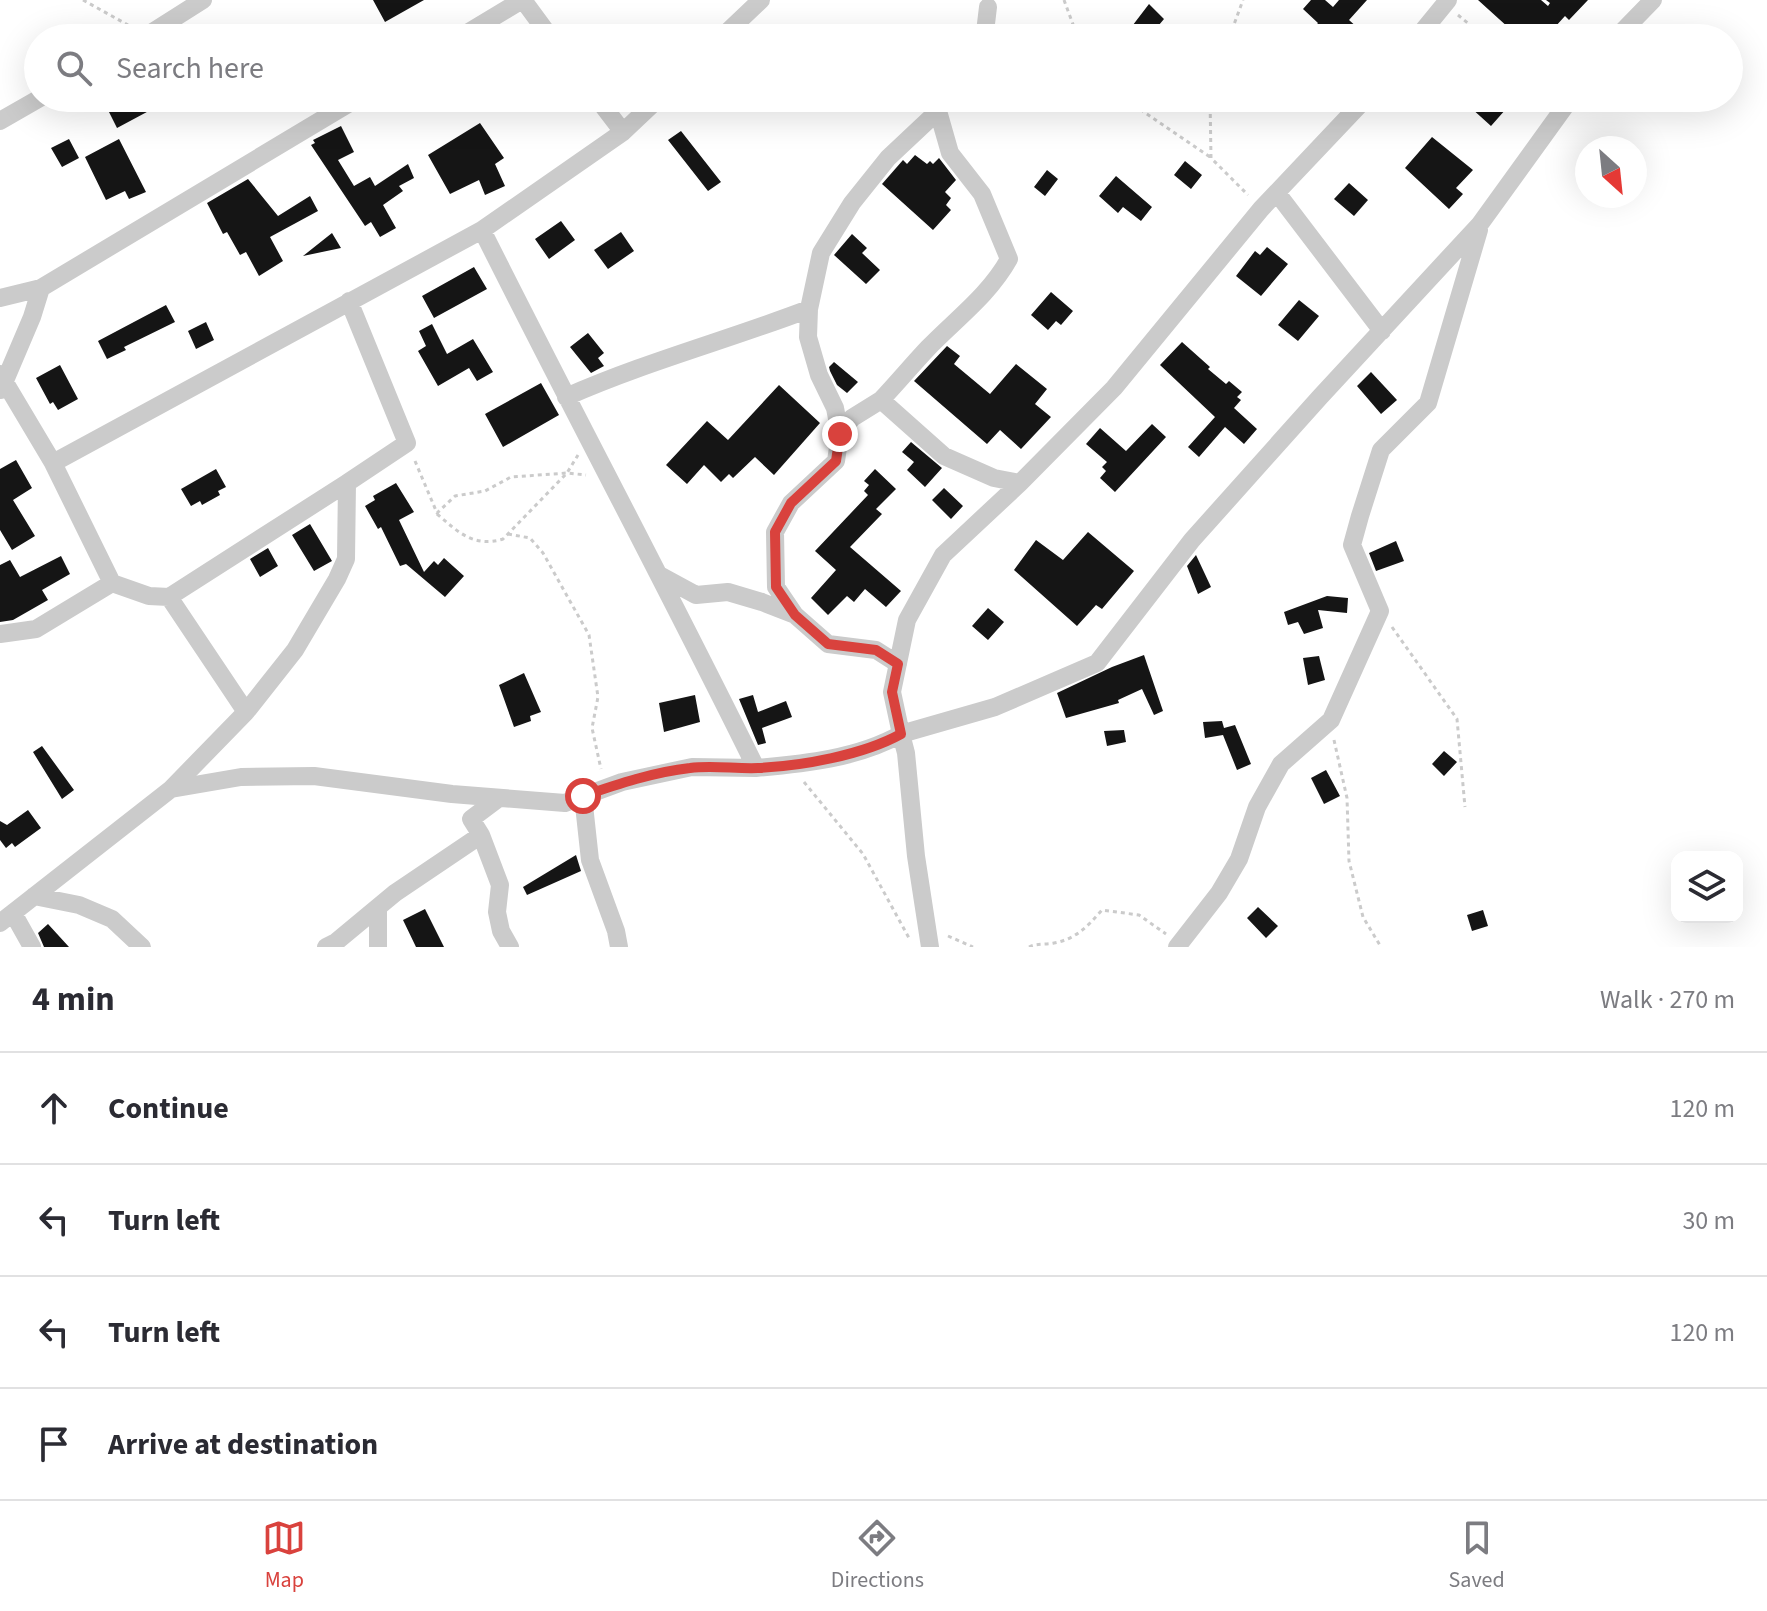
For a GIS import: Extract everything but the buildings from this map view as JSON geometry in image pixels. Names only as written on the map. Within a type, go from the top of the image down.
[{"type":"street","points":[[165,24],[203,0]]},
{"type":"street","points":[[482,24],[522,0],[540,24]]},
{"type":"street","points":[[736,24],[761,0]]},
{"type":"street","points":[[1630,24],[1653,0]]},
{"type":"street","points":[[987,24],[991,2]]},
{"type":"street","points":[[1428,24],[1446,2]]},
{"type":"street","points":[[0,121],[24,107]]},
{"type":"street","points":[[0,298],[41,288],[335,112]]},
{"type":"street","points":[[608,112],[623,132]]},
{"type":"street","points":[[53,463],[482,230],[623,132],[644,112]]},
{"type":"street","points":[[898,664],[876,650],[828,644],[795,615],[776,587],[775,532],[791,503],[836,461],[840,434],[835,408],[819,375],[808,337],[809,309],[821,253],[852,203],[888,158],[932,112]]},
{"type":"street","points":[[840,434],[852,418],[881,400],[930,346],[951,328],[1000,275],[1009,259],[982,194],[950,153],[942,112]]},
{"type":"street","points":[[930,947],[916,856],[906,753],[892,692],[907,620],[943,555],[1114,388],[1261,209],[1353,112]]},
{"type":"street","points":[[171,789],[241,777],[314,776],[565,803],[605,788],[692,767],[789,765],[881,745],[901,734],[995,707],[1097,663],[1192,540],[1480,224],[1561,112]]},
{"type":"street","points":[[1277,193],[1382,331]]},
{"type":"street","points":[[1178,945],[1219,893],[1239,859],[1257,807],[1281,764],[1331,720],[1380,611],[1352,545],[1381,450],[1428,403],[1480,224]]},
{"type":"street","points":[[482,230],[661,576],[756,768]]},
{"type":"street","points":[[41,288],[32,317],[1,383],[53,463],[112,583],[149,596],[169,597],[407,443],[349,301]]},
{"type":"street","points":[[566,397],[623,372],[809,309]]},
{"type":"street","points":[[881,400],[944,456],[994,478],[1020,483]]},
{"type":"street","points":[[835,408],[852,418]]},
{"type":"street","points":[[32,947],[6,918],[171,789],[246,712],[295,650],[346,559],[347,483]]},
{"type":"street","points":[[661,576],[696,595],[728,592],[795,615]]},
{"type":"street","points":[[0,634],[36,629],[112,583]]},
{"type":"street","points":[[169,597],[246,712]]},
{"type":"street","points":[[583,796],[590,860],[616,944]]},
{"type":"street","points":[[499,798],[471,819],[481,835],[500,885],[497,912],[501,931],[510,947]]},
{"type":"street","points":[[326,947],[395,893],[481,835]]},
{"type":"street","points":[[34,896],[79,905],[112,919],[142,947]]},
{"type":"street","points":[[378,908],[378,947]]},
{"type":"path","points":[[83,0],[123,24]]},
{"type":"path","points":[[1064,0],[1073,24]]},
{"type":"path","points":[[1234,24],[1243,0]]},
{"type":"path","points":[[1446,2],[1470,24]]},
{"type":"path","points":[[1144,112],[1211,158],[1261,209]]},
{"type":"path","points":[[1210,112],[1211,158]]},
{"type":"path","points":[[407,443],[437,513],[462,536],[490,543],[503,539],[567,473],[588,438]]},
{"type":"path","points":[[437,513],[455,496],[485,491],[511,477],[584,474],[612,484]]},
{"type":"path","points":[[508,534],[530,538],[543,553],[589,635],[598,697],[592,728],[605,788]]},
{"type":"path","points":[[1380,611],[1433,681],[1457,719],[1465,807]]},
{"type":"path","points":[[1331,720],[1347,798],[1349,861],[1363,917],[1381,947]]},
{"type":"path","points":[[789,765],[863,854],[916,947]]},
{"type":"path","points":[[1029,947],[1053,944],[1077,935],[1102,910],[1139,915],[1178,945]]},
{"type":"path","points":[[926,919],[952,938],[973,947]]},
{"type":"route","points":[[583,796],[622,782],[692,767],[756,768],[836,756],[881,745],[901,734],[892,692],[898,664],[876,650],[828,644],[795,615],[776,587],[775,532],[791,503],[836,461],[840,434]]}]
